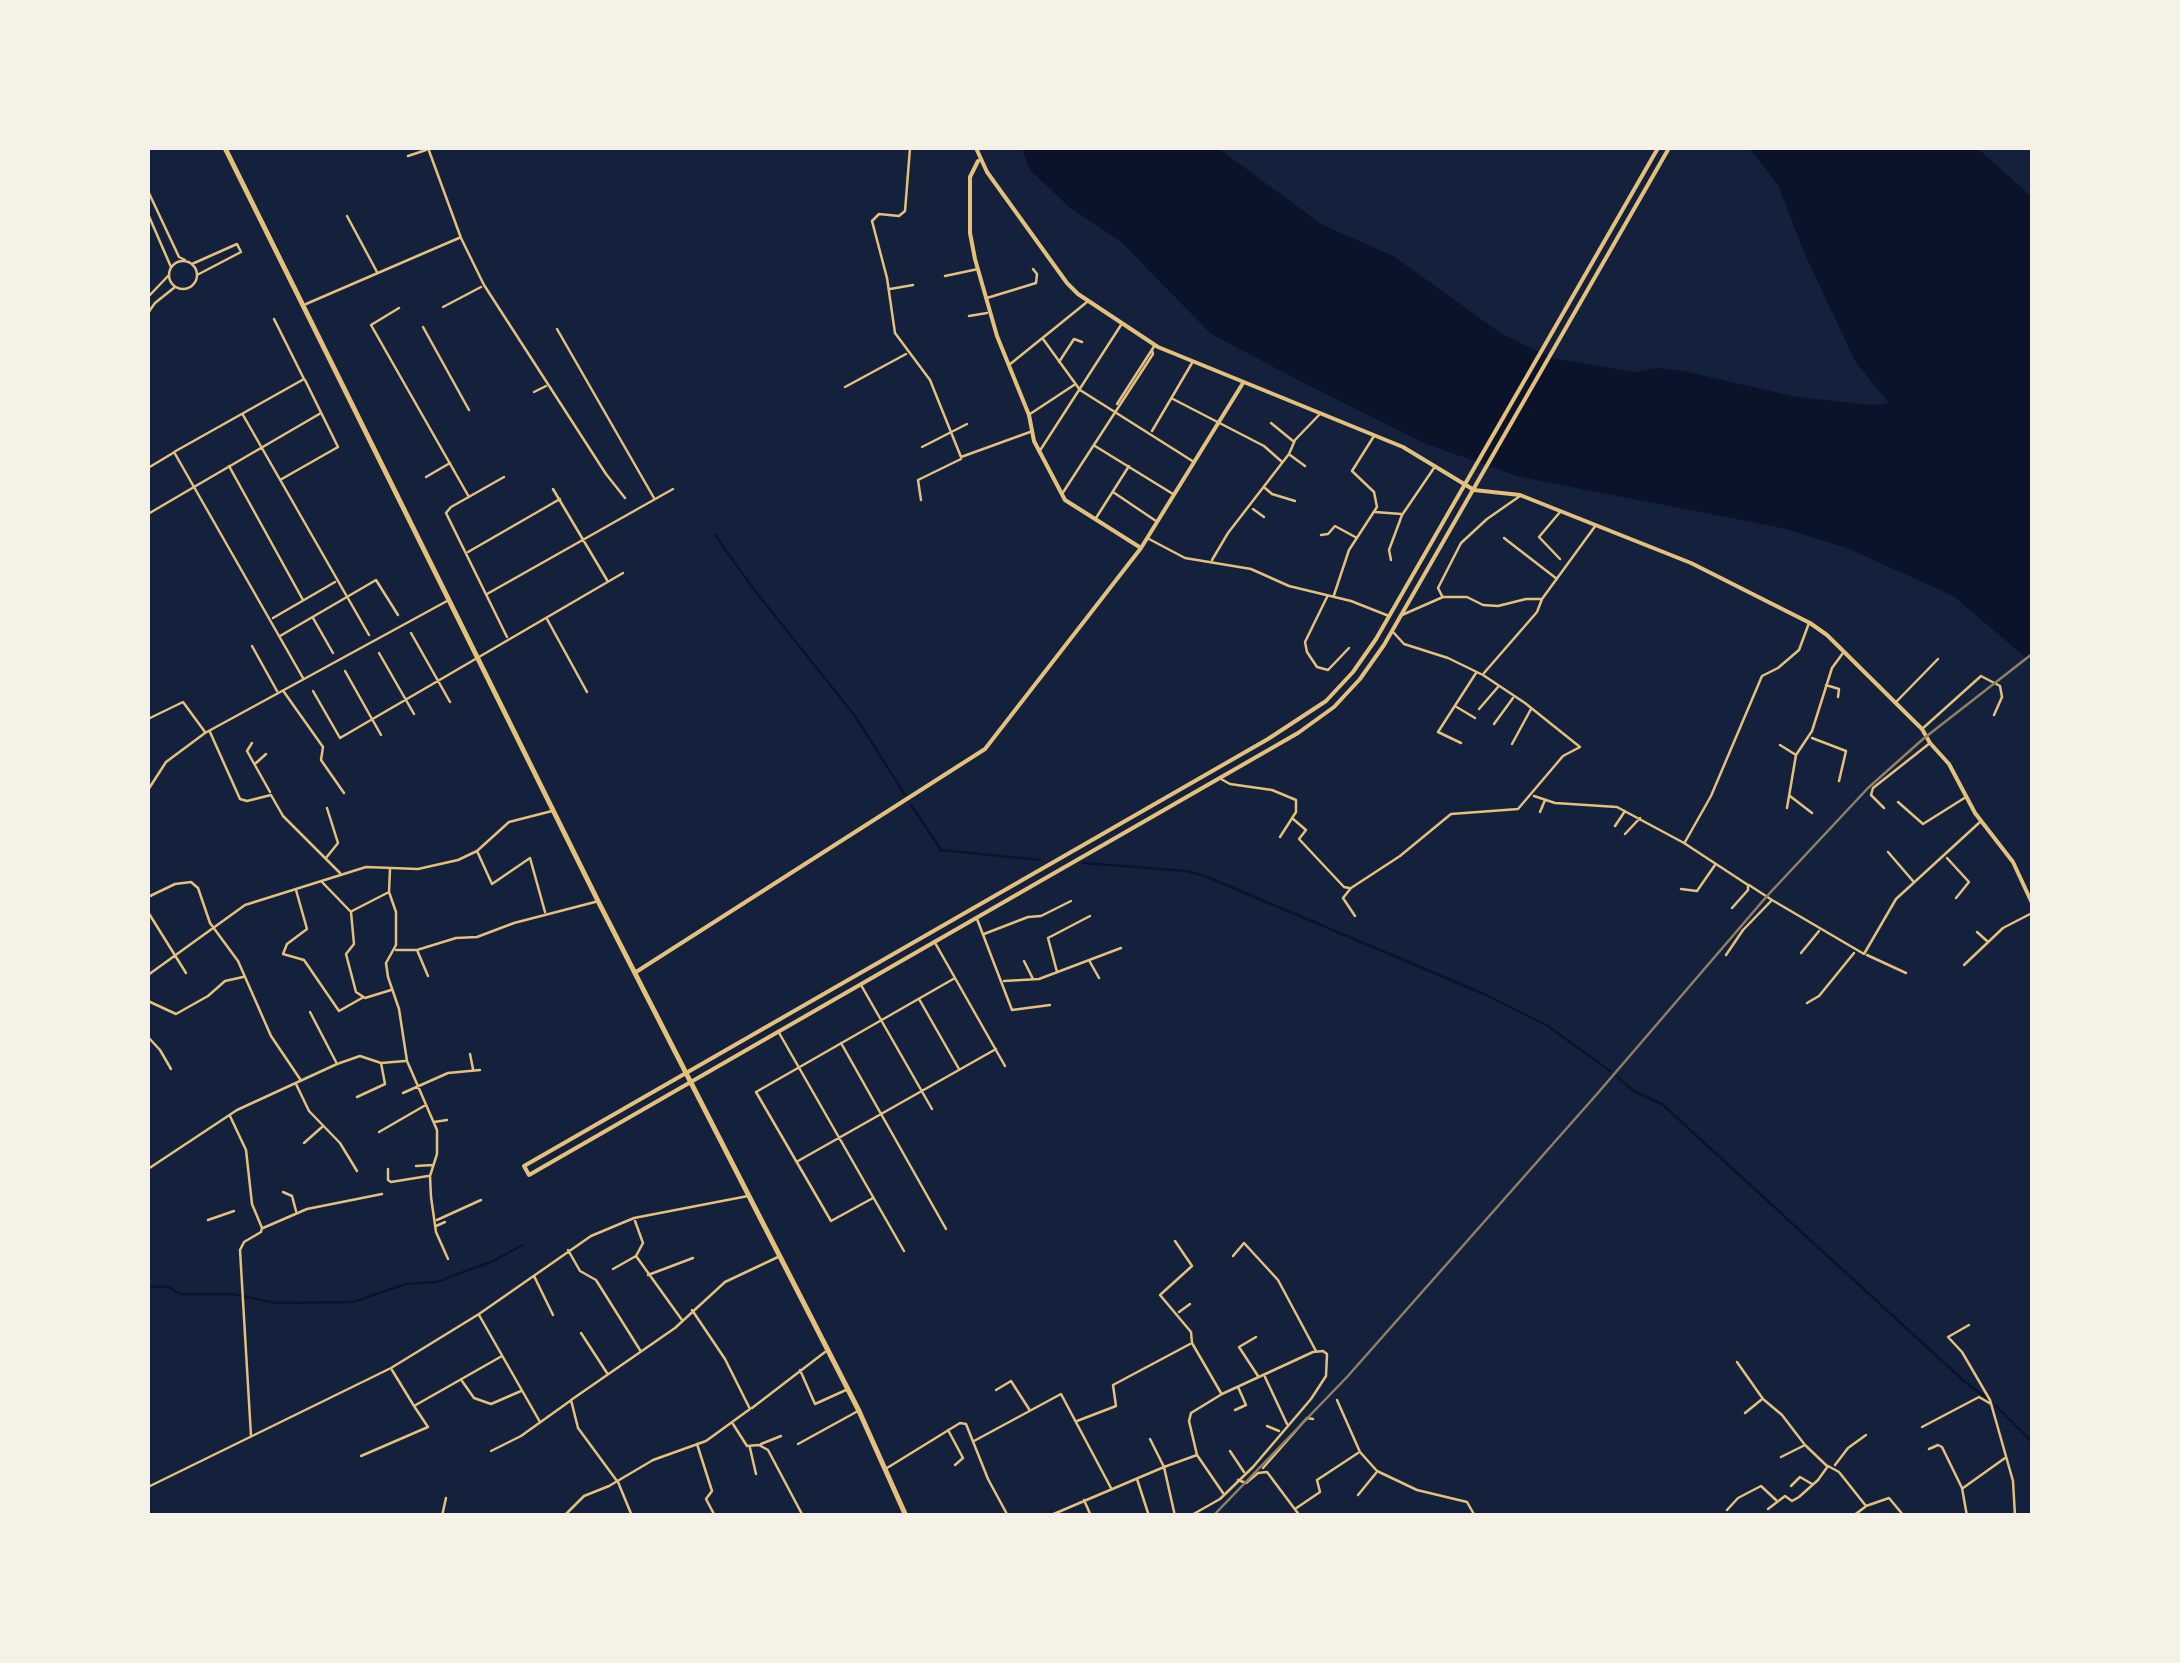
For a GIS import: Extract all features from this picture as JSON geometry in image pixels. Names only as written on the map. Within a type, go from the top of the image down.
[{"type":"main road","points":[[225,148],[598,901],[858,1411],[906,1516]]},
{"type":"main road","points":[[976,148],[979,158],[1067,282],[1154,348],[1418,455],[1474,490],[1520,496],[1690,563],[1810,622],[1896,702],[1949,764],[1981,821],[2013,862],[2032,904]]},
{"type":"main road","points":[[1658,148],[1391,613],[1360,664],[1318,708],[524,1166],[529,1175],[1298,734],[1334,708],[1360,679],[1402,615],[1669,148]]},
{"type":"main road","points":[[979,158],[972,170],[970,233],[990,313],[1030,415],[1031,432],[1039,452],[1061,495],[1076,509],[1141,548]]},
{"type":"main road","points":[[636,972],[986,749],[1141,548],[1243,383]]},
{"type":"main road","points":[[1391,613],[1402,615]]},
{"type":"main road","points":[[1104,834],[1108,842]]},
{"type":"main road","points":[[972,908],[976,917]]},
{"type":"main road","points":[[930,933],[934,940]]},
{"type":"main road","points":[[856,976],[860,983]]},
{"type":"main road","points":[[774,1022],[778,1031]]},
{"type":"street","points":[[408,156],[428,148],[461,238],[484,285],[625,498]]},
{"type":"street","points":[[910,148],[905,211],[899,216],[879,214],[872,221],[889,289],[892,324],[908,354],[930,380],[962,457]]},
{"type":"street","points":[[148,191],[179,257],[192,264],[197,274]]},
{"type":"street","points":[[148,214],[171,268]]},
{"type":"street","points":[[347,216],[377,272]]},
{"type":"street","points":[[304,305],[461,238]]},
{"type":"street","points":[[148,313],[171,288],[191,286],[197,274],[241,252],[237,244],[192,264]]},
{"type":"street","points":[[148,298],[177,262],[186,261]]},
{"type":"street","points":[[945,276],[979,268]]},
{"type":"street","points":[[987,298],[1036,283],[1034,268]]},
{"type":"street","points":[[169,274],[177,287]]},
{"type":"street","points":[[442,306],[484,285]]},
{"type":"street","points":[[889,289],[913,285]]},
{"type":"street","points":[[1009,365],[1088,301]]},
{"type":"street","points":[[399,308],[370,324],[469,496]]},
{"type":"street","points":[[969,316],[990,313]]},
{"type":"street","points":[[274,319],[338,447],[280,480]]},
{"type":"street","points":[[1039,452],[1122,324]]},
{"type":"street","points":[[423,328],[470,410]]},
{"type":"street","points":[[557,330],[655,499]]},
{"type":"street","points":[[1059,362],[1074,338],[1082,342]]},
{"type":"street","points":[[1042,339],[1080,390],[1116,408],[1196,463]]},
{"type":"street","points":[[1061,495],[1154,348]]},
{"type":"street","points":[[844,387],[908,354]]},
{"type":"street","points":[[1151,432],[1192,363]]},
{"type":"street","points":[[148,468],[304,378]]},
{"type":"street","points":[[534,392],[548,384]]},
{"type":"street","points":[[1030,415],[1075,384]]},
{"type":"street","points":[[1172,398],[1264,446],[1282,462]]},
{"type":"street","points":[[242,413],[369,635]]},
{"type":"street","points":[[148,514],[321,414]]},
{"type":"street","points":[[1211,560],[1294,442],[1320,414]]},
{"type":"street","points":[[1271,423],[1294,442]]},
{"type":"street","points":[[922,447],[967,424]]},
{"type":"street","points":[[921,500],[918,480],[957,463],[962,457],[1031,432]]},
{"type":"street","points":[[1349,648],[1328,670],[1316,667],[1306,642],[1357,538],[1374,512],[1374,492],[1352,470],[1374,436]]},
{"type":"street","points":[[1094,446],[1175,495]]},
{"type":"street","points":[[174,452],[304,679]]},
{"type":"street","points":[[1289,454],[1306,466]]},
{"type":"street","points":[[426,477],[450,463]]},
{"type":"street","points":[[229,466],[303,600]]},
{"type":"street","points":[[1096,520],[1129,466]]},
{"type":"street","points":[[1391,560],[1389,550],[1402,515],[1435,467]]},
{"type":"street","points":[[504,477],[446,513],[508,638]]},
{"type":"street","points":[[1264,486],[1272,494],[1294,501]]},
{"type":"street","points":[[553,488],[608,581]]},
{"type":"street","points":[[488,594],[672,489]]},
{"type":"street","points":[[1113,492],[1157,522]]},
{"type":"street","points":[[1443,598],[1438,588],[1461,543],[1486,519],[1520,496]]},
{"type":"street","points":[[466,552],[560,499]]},
{"type":"street","points":[[1251,507],[1264,517]]},
{"type":"street","points":[[1560,511],[1539,537],[1560,559]]},
{"type":"street","points":[[1374,512],[1402,515]]},
{"type":"street","points":[[1482,674],[1537,612],[1596,525]]},
{"type":"street","points":[[1321,534],[1328,534],[1335,526],[1357,538]]},
{"type":"street","points":[[1147,538],[1176,555],[1251,568],[1289,586],[1391,613]]},
{"type":"street","points":[[1504,538],[1558,580]]},
{"type":"street","points":[[312,691],[340,738],[623,573]]},
{"type":"street","points":[[280,636],[376,580],[398,614]]},
{"type":"street","points":[[271,619],[336,581]]},
{"type":"street","points":[[1402,615],[1443,598],[1467,597],[1498,606],[1526,598],[1542,600]]},
{"type":"street","points":[[148,790],[166,762],[208,732],[449,600]]},
{"type":"street","points":[[312,616],[333,653]]},
{"type":"street","points":[[546,616],[587,692]]},
{"type":"street","points":[[1684,843],[1711,796],[1762,676],[1798,650],[1810,622]]},
{"type":"street","points":[[1355,916],[1343,898],[1351,888],[1400,856],[1450,814],[1516,811],[1563,756],[1580,747],[1482,674],[1404,644],[1392,631]]},
{"type":"street","points":[[410,633],[450,702]]},
{"type":"street","points":[[252,646],[323,748],[321,760],[344,793]]},
{"type":"street","points":[[1787,808],[1796,755],[1809,736],[1826,684],[1844,652]]},
{"type":"street","points":[[379,653],[414,714]]},
{"type":"street","points":[[1896,702],[1938,659]]},
{"type":"street","points":[[345,672],[381,735]]},
{"type":"street","points":[[1461,743],[1438,732],[1477,672]]},
{"type":"street","points":[[1923,731],[1981,676],[2000,686],[2002,698],[1994,715]]},
{"type":"street","points":[[1826,684],[1840,689],[1838,696]]},
{"type":"street","points":[[1479,709],[1499,686]]},
{"type":"street","points":[[1494,724],[1514,697]]},
{"type":"street","points":[[148,720],[184,702],[208,732],[240,798],[271,794]]},
{"type":"street","points":[[1455,706],[1474,718]]},
{"type":"street","points":[[1512,744],[1531,707]]},
{"type":"street","points":[[1809,736],[1846,750],[1839,781]]},
{"type":"street","points":[[252,743],[246,749],[283,816],[340,874]]},
{"type":"street","points":[[1884,808],[1871,795],[1873,788],[1930,744]]},
{"type":"street","points":[[1780,745],[1796,755]]},
{"type":"street","points":[[255,765],[266,754]]},
{"type":"street","points":[[1220,778],[1230,784],[1272,790],[1294,798],[1298,806],[1280,837]]},
{"type":"street","points":[[1533,795],[1544,800],[1626,811],[1856,951],[1906,973]]},
{"type":"street","points":[[1790,796],[1812,812]]},
{"type":"street","points":[[1898,802],[1923,824],[1966,797]]},
{"type":"street","points":[[1540,812],[1544,800]]},
{"type":"street","points":[[326,858],[338,844],[327,808]]},
{"type":"street","points":[[148,974],[238,908],[366,867],[433,866],[477,851],[509,822],[553,810]]},
{"type":"street","points":[[1615,826],[1626,811]]},
{"type":"street","points":[[1292,818],[1306,830],[1300,840],[1344,887],[1351,888]]},
{"type":"street","points":[[1625,834],[1640,818]]},
{"type":"street","points":[[1864,954],[1896,899],[1981,821]]},
{"type":"street","points":[[477,851],[492,884],[530,858],[546,914]]},
{"type":"street","points":[[1888,852],[1914,881]]},
{"type":"street","points":[[1945,856],[1969,882],[1956,898]]},
{"type":"street","points":[[1681,888],[1698,890],[1715,863]]},
{"type":"street","points":[[390,869],[389,892],[396,907],[395,949],[386,963],[399,1009],[407,1061],[439,1138],[430,1176],[435,1227],[448,1259]]},
{"type":"street","points":[[322,881],[351,912],[354,942],[346,956],[354,986],[362,998]]},
{"type":"street","points":[[148,897],[175,884],[190,882],[198,888],[214,928],[238,961],[309,1111],[351,1158],[356,1171]]},
{"type":"street","points":[[1732,908],[1748,885]]},
{"type":"street","points":[[296,889],[307,929],[286,944],[282,954],[304,960],[339,1011],[362,998],[391,990]]},
{"type":"street","points":[[351,912],[389,892]]},
{"type":"street","points":[[395,949],[417,950],[456,938],[488,934],[598,901]]},
{"type":"street","points":[[983,934],[1041,916],[1071,901]]},
{"type":"street","points":[[1726,955],[1768,902],[1773,901]]},
{"type":"street","points":[[148,912],[186,973]]},
{"type":"street","points":[[1964,965],[2003,928],[2032,913]]},
{"type":"street","points":[[1058,973],[1048,938],[1090,916]]},
{"type":"street","points":[[976,917],[1014,1012],[1050,1005]]},
{"type":"street","points":[[1801,953],[1821,929]]},
{"type":"street","points":[[1977,932],[1987,942]]},
{"type":"street","points":[[934,940],[1006,1066]]},
{"type":"street","points":[[1003,982],[1034,980],[1121,948]]},
{"type":"street","points":[[417,950],[428,976]]},
{"type":"street","points":[[1808,1003],[1819,996],[1856,951]]},
{"type":"street","points":[[1024,960],[1034,980]]},
{"type":"street","points":[[1089,960],[1098,978]]},
{"type":"street","points":[[148,1001],[176,1014],[224,982],[243,977]]},
{"type":"street","points":[[873,1198],[831,1222],[756,1092],[955,978]]},
{"type":"street","points":[[860,983],[932,1109]]},
{"type":"street","points":[[919,999],[960,1070]]},
{"type":"street","points":[[310,1012],[337,1064]]},
{"type":"street","points":[[778,1031],[904,1251]]},
{"type":"street","points":[[148,1037],[171,1069]]},
{"type":"street","points":[[841,1044],[946,1229]]},
{"type":"street","points":[[797,1162],[996,1049]]},
{"type":"street","points":[[470,1054],[473,1070]]},
{"type":"street","points":[[148,1169],[230,1116],[337,1064],[360,1056],[381,1062],[407,1061]]},
{"type":"street","points":[[357,1097],[386,1084],[381,1062]]},
{"type":"street","points":[[403,1092],[448,1073],[480,1070]]},
{"type":"street","points":[[379,1132],[424,1106]]},
{"type":"street","points":[[230,1116],[244,1144],[252,1204],[262,1228]]},
{"type":"street","points":[[434,1122],[447,1120]]},
{"type":"street","points":[[304,1142],[324,1126]]},
{"type":"street","points":[[416,1166],[433,1166]]},
{"type":"street","points":[[388,1169],[391,1182],[430,1176]]},
{"type":"street","points":[[283,1192],[292,1196],[296,1213]]},
{"type":"street","points":[[252,1439],[242,1301],[240,1250],[244,1242],[262,1228],[307,1209],[382,1194]]},
{"type":"street","points":[[148,1488],[391,1368],[479,1314],[591,1236],[634,1218],[748,1196]]},
{"type":"street","points":[[305,1200],[307,1209]]},
{"type":"street","points":[[435,1227],[480,1200]]},
{"type":"street","points":[[208,1220],[234,1211]]},
{"type":"street","points":[[612,1269],[636,1256],[643,1243],[634,1218]]},
{"type":"street","points":[[435,1227],[445,1222]]},
{"type":"street","points":[[435,1227],[442,1229]]},
{"type":"street","points":[[1176,1242],[1192,1266],[1160,1294],[1191,1332],[1192,1343],[1222,1394]]},
{"type":"street","points":[[1233,1256],[1245,1244],[1278,1280],[1316,1351]]},
{"type":"street","points":[[568,1250],[580,1271],[595,1278],[641,1351]]},
{"type":"street","points":[[636,1256],[682,1321]]},
{"type":"street","points":[[490,1451],[540,1422],[641,1351],[682,1321],[724,1282],[779,1257]]},
{"type":"street","points":[[648,1275],[693,1258]]},
{"type":"street","points":[[533,1274],[552,1315]]},
{"type":"street","points":[[1177,1313],[1190,1304]]},
{"type":"street","points":[[692,1310],[725,1359],[750,1409]]},
{"type":"street","points":[[479,1314],[540,1422]]},
{"type":"street","points":[[1968,1325],[1948,1337],[1962,1352],[1992,1404],[2014,1481],[2015,1516]]},
{"type":"street","points":[[581,1332],[607,1374]]},
{"type":"street","points":[[1256,1337],[1239,1347],[1259,1378]]},
{"type":"street","points":[[1078,1420],[1116,1406],[1113,1385],[1192,1343]]},
{"type":"street","points":[[564,1516],[584,1496],[653,1460],[698,1444],[733,1423],[826,1351]]},
{"type":"street","points":[[1190,1516],[1224,1494],[1288,1425],[1326,1376],[1326,1354],[1316,1351],[1222,1394],[1189,1417],[1196,1455],[1224,1494]]},
{"type":"street","points":[[414,1406],[502,1356]]},
{"type":"street","points":[[1737,1362],[1762,1399],[1782,1415],[1805,1445],[1867,1506]]},
{"type":"street","points":[[361,1456],[428,1428],[391,1368]]},
{"type":"street","points":[[800,1370],[815,1404],[847,1389]]},
{"type":"street","points":[[1265,1375],[1288,1425]]},
{"type":"street","points":[[462,1380],[474,1398],[491,1404],[522,1391]]},
{"type":"street","points":[[996,1390],[1011,1381],[1029,1410]]},
{"type":"street","points":[[1235,1410],[1246,1406],[1238,1387]]},
{"type":"street","points":[[974,1441],[1061,1394],[1111,1488]]},
{"type":"street","points":[[1922,1428],[1979,1397],[1992,1404]]},
{"type":"street","points":[[1745,1413],[1762,1399]]},
{"type":"street","points":[[572,1400],[578,1428],[617,1481],[632,1516]]},
{"type":"street","points":[[1337,1400],[1360,1452],[1377,1471],[1417,1490],[1468,1502],[1475,1516]]},
{"type":"street","points":[[798,1444],[858,1411]]},
{"type":"street","points":[[1238,1480],[1246,1483],[1263,1471],[1307,1418],[1313,1420]]},
{"type":"street","points":[[733,1423],[743,1442],[750,1446],[781,1436]]},
{"type":"street","points":[[886,1468],[960,1423],[966,1424],[1006,1515]]},
{"type":"street","points":[[1268,1426],[1281,1432]]},
{"type":"street","points":[[948,1430],[962,1458],[955,1465]]},
{"type":"street","points":[[1768,1509],[1786,1496],[1793,1501],[1866,1435]]},
{"type":"street","points":[[1150,1439],[1164,1467],[1175,1516]]},
{"type":"street","points":[[698,1444],[712,1491],[706,1499],[715,1516]]},
{"type":"street","points":[[760,1445],[768,1450],[803,1516]]},
{"type":"street","points":[[1781,1458],[1805,1445]]},
{"type":"street","points":[[1929,1449],[1938,1445],[1942,1448],[1962,1488],[1967,1516]]},
{"type":"street","points":[[750,1446],[756,1474]]},
{"type":"street","points":[[1230,1451],[1244,1474]]},
{"type":"street","points":[[1295,1509],[1320,1492],[1317,1480],[1360,1452]]},
{"type":"street","points":[[1048,1516],[1196,1455]]},
{"type":"street","points":[[1962,1488],[1997,1461],[2007,1458]]},
{"type":"street","points":[[1263,1471],[1273,1478],[1300,1516]]},
{"type":"street","points":[[1358,1494],[1377,1471]]},
{"type":"street","points":[[1791,1486],[1800,1477],[1814,1485]]},
{"type":"street","points":[[1137,1478],[1149,1516]]},
{"type":"street","points":[[1726,1510],[1738,1498],[1761,1486],[1777,1501]]},
{"type":"street","points":[[442,1516],[446,1498]]},
{"type":"street","points":[[1853,1516],[1889,1498],[1904,1516]]},
{"type":"street","points":[[1084,1500],[1091,1516]]},
{"type":"water","points":[[1022,148],[1218,148],[1321,224],[1395,257],[1502,334],[1552,358],[1635,372],[1656,368],[1684,371],[1797,397],[1873,405],[1889,403],[1856,363],[1806,257],[1778,185],[1749,148],[1977,148],[2032,197],[2032,663],[1953,596],[1847,548],[1782,528],[1520,477],[1426,444],[1302,382],[1211,334],[1121,242],[1070,208],[1029,169]]},
{"type":"waterway","points":[[715,535],[855,716],[905,795]]},
{"type":"waterway","points":[[911,805],[941,850],[1040,860]]},
{"type":"waterway","points":[[1083,863],[1187,871],[1205,876],[1484,994],[1548,1026],[1610,1071]]},
{"type":"waterway","points":[[1617,1076],[1633,1091],[1662,1104],[1988,1399]]},
{"type":"waterway","points":[[148,1287],[168,1287],[181,1294],[232,1294],[276,1303],[353,1302],[406,1284],[437,1282],[523,1245]]},
{"type":"waterway","points":[[1996,1406],[2032,1442]]},
{"type":"railway","points":[[1213,1516],[1347,1377],[1767,896],[1868,788],[1923,739],[2032,654]]}]
